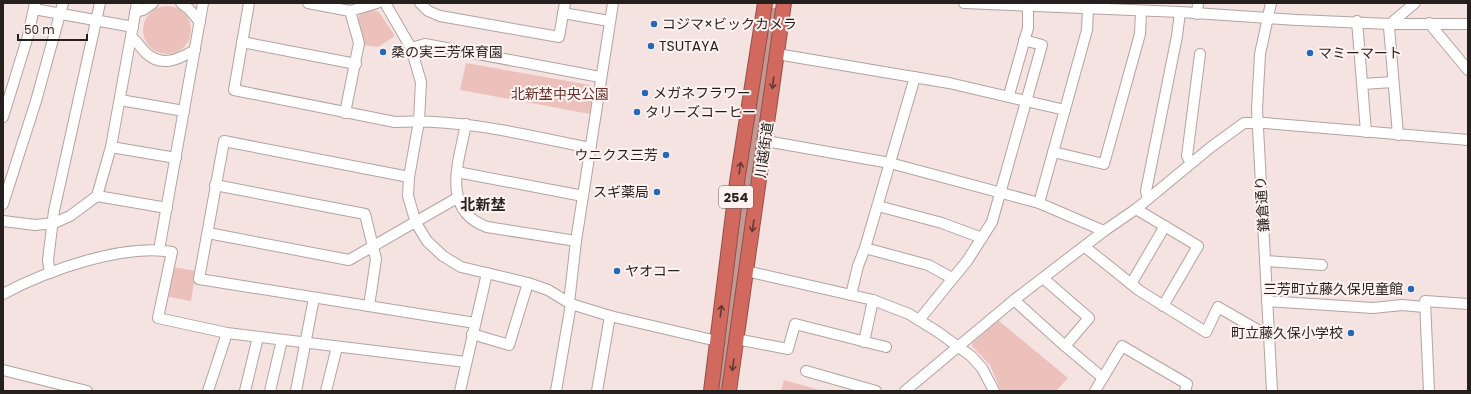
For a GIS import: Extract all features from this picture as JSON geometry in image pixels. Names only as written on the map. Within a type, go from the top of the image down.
[{"type":"highway","name":"川越街道","points":[[711,391],[737,182],[765,3]]},
{"type":"highway","name":"川越街道","points":[[729,391],[766,141],[784,3]]},
{"type":"street","points":[[3,204],[36,101],[63,3]]},
{"type":"street","points":[[50,273],[48,260],[56,203],[100,3]]},
{"type":"street","points":[[3,221],[35,226],[54,223],[70,216],[97,196],[111,147],[136,7],[143,10],[153,3]]},
{"type":"street","points":[[181,3],[189,9],[200,22]]},
{"type":"street","points":[[160,250],[203,3]]},
{"type":"street","points":[[250,3],[234,90],[395,122],[419,121],[466,124],[590,148]]},
{"type":"street","points":[[308,3],[332,5],[350,11],[377,3]]},
{"type":"street","points":[[384,3],[411,48],[420,82],[419,121],[409,177],[408,196],[416,223],[427,242],[443,256],[461,267],[528,283],[548,290],[570,304],[610,316],[717,341]]},
{"type":"street","points":[[420,3],[428,11],[440,16],[559,37],[564,8],[609,21]]},
{"type":"street","points":[[556,391],[570,304],[576,241],[612,3]]},
{"type":"street","points":[[964,3],[1088,8],[1128,7],[1141,11],[1358,21],[1390,24],[1468,24]]},
{"type":"street","points":[[1197,14],[1198,3]]},
{"type":"street","name":"鎌倉通り","points":[[1271,3],[1260,54],[1257,94],[1272,391]]},
{"type":"street","points":[[1398,135],[1390,24],[1411,4]]},
{"type":"street","points":[[3,117],[28,36],[35,6],[60,14],[96,20],[132,32],[150,56],[159,60],[176,60],[195,50]]},
{"type":"street","points":[[1009,95],[1028,28],[1028,6]]},
{"type":"street","points":[[1039,203],[1087,30],[1088,8]]},
{"type":"street","points":[[345,113],[359,43],[350,11]]},
{"type":"street","points":[[1053,152],[1104,164],[1140,34],[1141,11]]},
{"type":"street","points":[[1148,199],[1146,191],[1177,36],[1180,12]]},
{"type":"street","points":[[1358,21],[1366,132]]},
{"type":"street","points":[[1429,23],[1468,70]]},
{"type":"street","points":[[919,320],[982,238],[992,222],[1025,101],[1042,46],[1024,40]]},
{"type":"street","points":[[242,42],[356,64]]},
{"type":"street","points":[[411,48],[425,44],[600,77]]},
{"type":"street","points":[[777,54],[915,77],[1009,95],[1025,101],[1065,110]]},
{"type":"street","points":[[1191,163],[1187,156],[1200,54]]},
{"type":"street","points":[[851,295],[858,266],[878,206],[915,77]]},
{"type":"street","points":[[1363,84],[1393,82]]},
{"type":"street","points":[[120,100],[184,111]]},
{"type":"street","points":[[905,391],[1014,300],[1044,279],[1104,230],[1136,209],[1191,163],[1244,123],[1468,140]]},
{"type":"street","points":[[466,124],[458,172],[458,198],[462,208],[477,224],[487,227],[576,241]]},
{"type":"street","points":[[409,177],[224,141],[199,279],[475,323]]},
{"type":"street","points":[[766,141],[890,163],[1039,203],[1104,230]]},
{"type":"street","points":[[111,147],[176,158]]},
{"type":"street","points":[[458,172],[583,196]]},
{"type":"street","points":[[215,185],[365,214],[374,246],[376,269],[369,306]]},
{"type":"street","points":[[97,196],[167,208]]},
{"type":"street","points":[[208,233],[349,260],[458,198]]},
{"type":"street","points":[[878,206],[942,223],[982,238]]},
{"type":"street","points":[[1136,209],[1198,246],[1163,306]]},
{"type":"street","points":[[1131,284],[1165,226]]},
{"type":"street","points":[[1085,247],[1131,284],[1163,306],[1206,332],[1218,307],[1270,337]]},
{"type":"street","points":[[865,248],[928,265],[952,278]]},
{"type":"street","points":[[3,294],[50,273],[93,259],[160,250],[172,252],[158,318],[227,333],[466,362]]},
{"type":"street","points":[[1265,261],[1322,265]]},
{"type":"street","points":[[746,272],[873,300],[899,310],[919,320],[959,347],[982,368],[994,391]]},
{"type":"street","points":[[460,391],[487,274]]},
{"type":"street","points":[[1044,279],[1089,318],[1065,346]]},
{"type":"street","points":[[472,334],[509,345],[528,283]]},
{"type":"street","points":[[296,391],[307,343],[314,298]]},
{"type":"street","points":[[864,342],[873,300]]},
{"type":"street","points":[[1014,300],[1103,378]]},
{"type":"street","points":[[1268,301],[1373,308],[1402,305],[1424,307]]},
{"type":"street","points":[[1429,391],[1424,307],[1425,302],[1468,304]]},
{"type":"street","points":[[597,391],[610,316]]},
{"type":"street","points":[[736,339],[788,349],[795,324],[886,348]]},
{"type":"street","points":[[208,391],[227,333]]},
{"type":"street","points":[[245,391],[258,337]]},
{"type":"street","points":[[270,391],[282,340]]},
{"type":"street","points":[[326,391],[337,346]]},
{"type":"street","points":[[1095,391],[1122,346],[1187,384],[1185,391]]},
{"type":"street","points":[[3,370],[87,391]]},
{"type":"street","points":[[806,371],[876,391]]},
{"type":"green space","points":[[162,6],[172,6],[184,13],[191,25],[191,35],[184,47],[172,54],[162,54],[154,50],[147,43],[143,35],[143,25],[147,17],[154,10]]},
{"type":"green space","points":[[372,9],[379,12],[395,36],[378,47],[363,45],[357,20],[360,14]]},
{"type":"green space","name":"北新埜中央公園","points":[[466,63],[590,85],[594,91],[590,114],[460,90]]},
{"type":"green space","points":[[173,267],[196,271],[191,301],[169,297],[170,290],[168,289]]},
{"type":"green space","points":[[998,320],[1068,378],[1056,391],[1001,391],[990,365],[972,346],[972,343]]},
{"type":"green space","points":[[784,380],[823,391],[781,391]]},
{"type":"shaded area","points":[[769,7],[780,9],[726,391],[714,391]]},
{"type":"place","name":"コジマ×ビックカメラ","points":[[654,24]]},
{"type":"place","name":"TSUTAYA","points":[[651,46]]},
{"type":"place","name":"桑の実三芳保育園","points":[[383,52]]},
{"type":"place","name":"マミーマート","points":[[1310,53]]},
{"type":"place","name":"メガネフラワー","points":[[645,93]]},
{"type":"place","name":"タリーズコーヒー","points":[[637,112]]},
{"type":"place","name":"ウニクス三芳","points":[[666,155]]},
{"type":"place","name":"スギ薬局","points":[[657,192]]},
{"type":"place","name":"ヤオコー","points":[[617,271]]},
{"type":"place","name":"三芳町立藤久保児童館","points":[[1411,289]]},
{"type":"place","name":"町立藤久保小学校","points":[[1351,333]]},
{"type":"district","name":"北新埜","points":[[483,205]]}]
